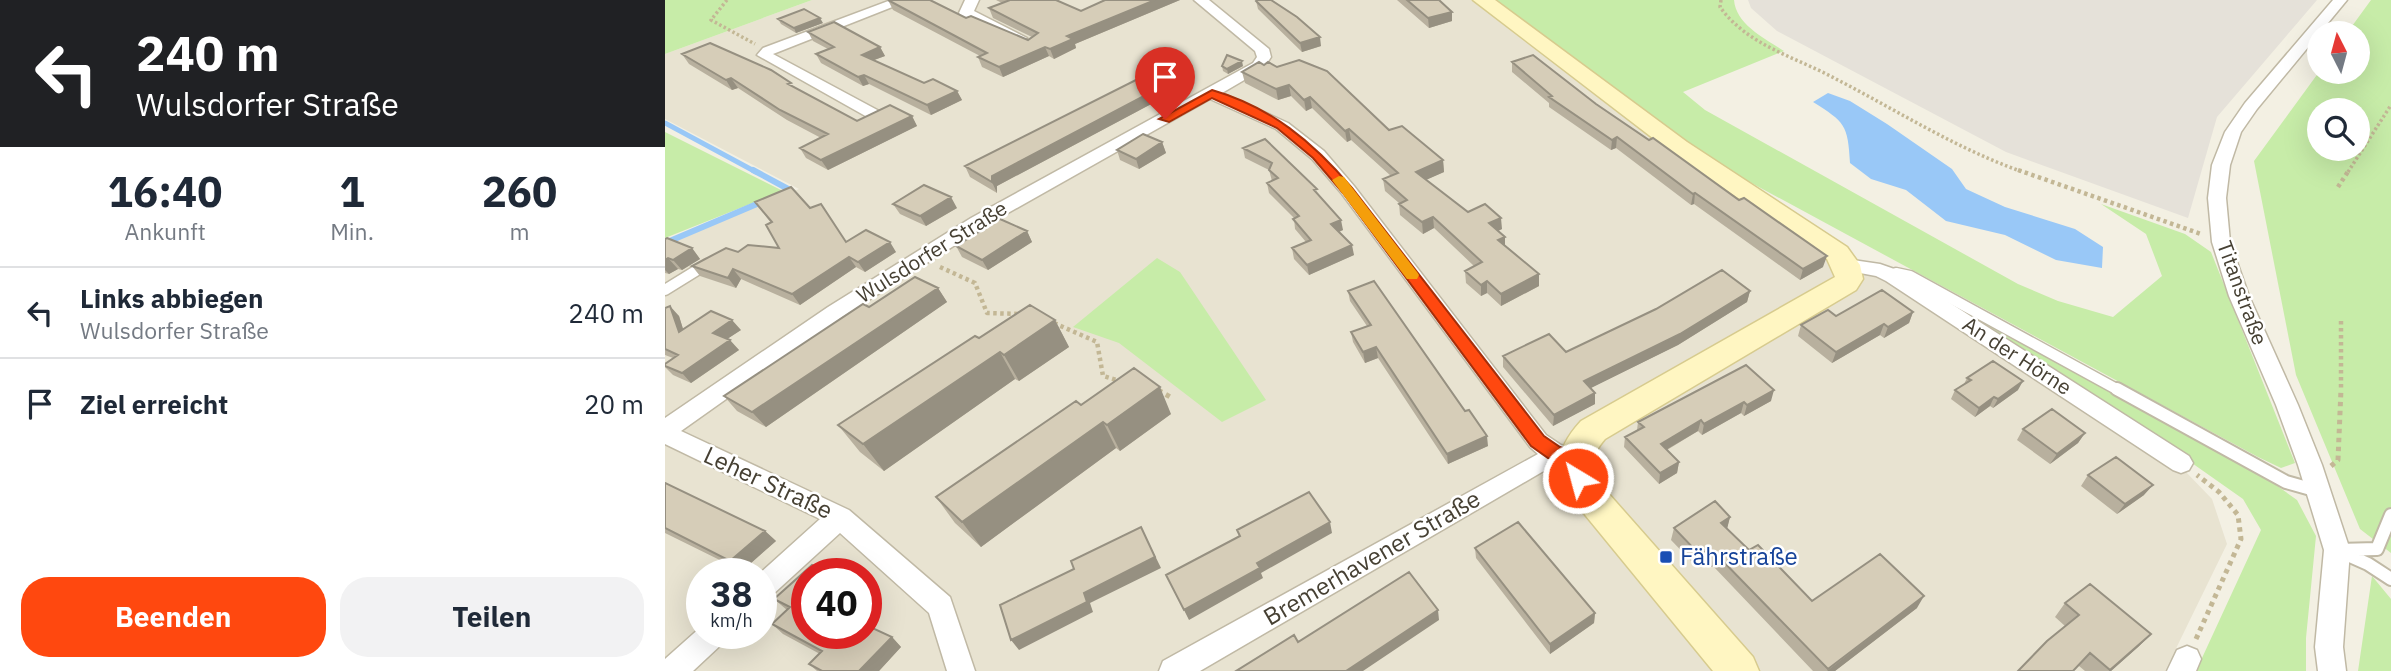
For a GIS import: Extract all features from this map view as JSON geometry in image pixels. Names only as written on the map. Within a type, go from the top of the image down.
[{"type":"street","points":[[875,115],[764,55],[768,51],[903,0]]},
{"type":"street","points":[[972,0],[966,13],[1032,43]]},
{"type":"street","name":"Wulsdorfer Straße","points":[[665,432],[835,312],[978,222],[1258,66],[1264,57],[1262,49],[1201,0]]},
{"type":"street","points":[[1483,0],[1679,147],[1837,253],[1846,265],[1849,279],[1846,283],[1593,430],[1579,444],[1575,458],[1578,478],[1589,495],[1739,671]]},
{"type":"street","name":"Titanstraße","points":[[2337,550],[2310,465],[2287,405],[2239,296],[2221,242],[2217,198],[2221,165],[2233,132],[2251,106],[2340,0]]},
{"type":"street","points":[[1212,93],[1282,126],[1318,155],[1348,190],[1538,441],[1554,453],[1575,458]]},
{"type":"street","name":"An der Hörne","points":[[1846,265],[1880,270],[1953,314],[2181,463]]},
{"type":"street","name":"Leher Straße","points":[[665,432],[840,517],[940,606],[961,671]]},
{"type":"street","name":"Bremerhavener Straße","points":[[1173,671],[1534,465],[1553,458],[1575,458]]},
{"type":"street","points":[[777,574],[840,517]]},
{"type":"street","points":[[2332,671],[2330,620],[2337,550]]},
{"type":"street","points":[[672,671],[696,649]]},
{"type":"lane","points":[[665,290],[712,260]]},
{"type":"lane","points":[[1880,270],[1910,276],[2286,482],[2318,491]]},
{"type":"lane","points":[[2337,550],[2377,549],[2391,515]]},
{"type":"lane","points":[[2337,550],[2368,564],[2391,579]]},
{"type":"path","points":[[727,0],[711,20],[768,51]]},
{"type":"path","points":[[1721,0],[1720,7],[1733,25],[1770,48],[1833,77],[1983,158],[2221,242]]},
{"type":"path","points":[[2339,187],[2391,106]]},
{"type":"path","points":[[921,258],[975,283],[987,313],[1017,312],[1028,315]]},
{"type":"path","points":[[2310,465],[2327,469],[2338,460],[2341,321]]},
{"type":"path","points":[[1051,322],[1097,342],[1103,376],[1126,383]]},
{"type":"path","points":[[1153,387],[1173,398]]},
{"type":"path","points":[[2181,463],[2219,492],[2238,515],[2241,539],[2185,665]]},
{"type":"shaded area","points":[[812,0],[1478,0],[1823,255],[1888,281],[2185,471],[2212,499],[2227,544],[2165,671],[665,671],[665,243],[799,189],[665,119],[665,54]]},
{"type":"shaded area","points":[[1748,0],[2317,0],[2217,117],[2188,218],[2006,152],[1777,31],[1751,8]]},
{"type":"green space","points":[[665,0],[812,0],[665,54]]},
{"type":"green space","points":[[1494,0],[1734,0],[1740,17],[1746,24],[1784,51],[1683,92],[1705,110],[2018,284],[2058,301],[2113,317],[2162,276],[2146,234],[2101,204],[2185,234],[2211,252],[2295,463],[2281,468],[2258,457],[1709,160]]},
{"type":"green space","points":[[2371,0],[2391,0],[2391,553],[2360,529],[2296,375],[2254,161],[2310,84],[2370,84],[2370,21],[2356,21]]},
{"type":"green space","points":[[665,132],[783,191],[665,238]]},
{"type":"green space","points":[[1157,258],[1180,272],[1266,400],[1222,422],[1119,343],[1073,327]]},
{"type":"green space","points":[[1944,302],[2255,470],[2297,500],[2316,536],[2306,638],[2306,671],[2196,671],[2261,530],[2243,499]]},
{"type":"green space","points":[[2372,576],[2391,599],[2391,671],[2358,671]]},
{"type":"water","points":[[1828,93],[1850,101],[1952,169],[1966,189],[2005,207],[2075,229],[2103,247],[2102,268],[2056,260],[2005,235],[1946,221],[1906,190],[1871,179],[1850,163],[1848,140],[1843,126],[1813,102]]},
{"type":"building","points":[[888,0],[930,0],[966,18],[971,16],[1028,40],[1038,33],[989,8],[1010,0],[1056,0],[1081,11],[1105,0],[1155,0],[1067,36],[1073,39],[1050,49],[1045,47],[999,67],[978,57],[987,53]]},
{"type":"building","points":[[1257,0],[1271,0],[1297,17],[1320,37],[1300,43]]},
{"type":"building","points":[[1407,0],[1439,0],[1452,12],[1428,18]]},
{"type":"building","points":[[804,9],[820,18],[794,28],[778,19]]},
{"type":"building","points":[[834,22],[880,47],[862,55],[924,83],[933,79],[957,91],[927,105],[864,75],[858,77],[816,54],[834,47],[808,32]]},
{"type":"building","points":[[710,43],[771,70],[791,83],[788,84],[857,121],[890,105],[912,116],[821,160],[800,148],[828,134],[780,110],[731,78],[726,80],[682,54]]},
{"type":"building","points":[[1227,55],[1242,61],[1227,69],[1222,66]]},
{"type":"building","points":[[1533,55],[1596,104],[1649,140],[1653,138],[1739,200],[1744,198],[1827,256],[1803,269],[1693,194],[1617,137],[1612,140],[1549,97],[1552,96],[1512,62]]},
{"type":"building","points":[[1299,60],[1327,71],[1389,130],[1402,126],[1443,160],[1416,172],[1468,212],[1485,204],[1501,218],[1489,223],[1505,237],[1498,240],[1539,274],[1501,294],[1487,281],[1481,285],[1465,271],[1482,262],[1433,217],[1422,222],[1399,204],[1407,200],[1383,179],[1398,173],[1349,129],[1345,131],[1310,97],[1304,100],[1289,85],[1276,89],[1242,72],[1259,62],[1264,65],[1268,62],[1277,67]]},
{"type":"building","points":[[1159,66],[1182,76],[992,176],[992,182],[965,166],[1140,78],[1138,77]]},
{"type":"building","points":[[1143,134],[1162,142],[1136,159],[1117,150]]},
{"type":"building","points":[[1265,139],[1317,189],[1314,190],[1341,220],[1331,224],[1352,245],[1307,265],[1292,248],[1311,240],[1293,219],[1299,216],[1267,183],[1278,178],[1269,170],[1272,163],[1243,148]]},
{"type":"building","points":[[924,185],[951,197],[920,216],[893,204]]},
{"type":"building","points":[[791,187],[810,208],[821,204],[846,242],[866,230],[890,242],[858,262],[849,257],[792,294],[733,269],[728,278],[692,266],[726,248],[738,252],[748,245],[779,248],[766,225],[772,222],[755,202]]},
{"type":"building","points":[[1000,219],[1027,231],[982,260],[956,246]]},
{"type":"building","points":[[667,238],[692,248],[673,260],[665,260]]},
{"type":"building","points":[[1722,270],[1750,291],[1680,334],[1584,381],[1595,393],[1554,415],[1503,356],[1549,334],[1566,352],[1656,309]]},
{"type":"building","points":[[915,277],[938,288],[752,412],[724,396],[863,304],[869,307]]},
{"type":"building","points":[[1374,281],[1465,411],[1469,410],[1487,436],[1447,454],[1376,347],[1363,352],[1351,332],[1371,325],[1348,291]]},
{"type":"building","points":[[1882,290],[1913,312],[1888,327],[1884,324],[1836,352],[1801,325],[1828,310],[1836,316]]},
{"type":"building","points":[[1030,305],[1055,320],[1004,355],[1000,352],[863,444],[838,425],[975,336],[979,338]]},
{"type":"building","points":[[670,306],[679,332],[711,311],[732,320],[713,333],[730,340],[682,373],[665,366],[678,355],[665,349],[665,308]]},
{"type":"building","points":[[1993,361],[2023,381],[1998,399],[1994,397],[1979,408],[1955,390],[1971,380],[1967,378]]},
{"type":"building","points":[[1746,365],[1774,390],[1747,405],[1744,402],[1704,424],[1701,420],[1661,444],[1679,462],[1660,473],[1625,437],[1644,427],[1638,422]]},
{"type":"building","points":[[1134,368],[1160,387],[1107,425],[1103,422],[962,522],[936,497],[1076,401],[1081,405]]},
{"type":"building","points":[[2052,409],[2085,433],[2057,454],[2023,429]]},
{"type":"building","points":[[2116,457],[2153,485],[2125,504],[2088,475]]},
{"type":"building","points":[[665,483],[765,531],[734,558],[724,558],[665,528]]},
{"type":"building","points":[[1309,492],[1330,522],[1257,563],[1260,568],[1184,610],[1166,575],[1240,536],[1237,530]]},
{"type":"building","points":[[1715,501],[1730,517],[1721,523],[1749,550],[1758,545],[1812,601],[1880,554],[1924,596],[1828,669],[1716,554],[1708,548],[1699,554],[1674,528]]},
{"type":"building","points":[[1518,522],[1595,613],[1550,644],[1475,548]]},
{"type":"building","points":[[1141,527],[1155,557],[1084,593],[1087,602],[1011,640],[1000,605],[1074,569],[1071,561]]},
{"type":"building","points":[[1409,572],[1438,610],[1346,671],[1236,671],[1294,635],[1298,642]]},
{"type":"building","points":[[791,584],[791,634],[777,627],[777,619],[790,607],[777,600],[777,596]]},
{"type":"building","points":[[2090,584],[2151,634],[2110,670],[2090,653],[2073,671],[2018,671],[2047,641],[2079,615],[2065,603]]},
{"type":"building","points":[[882,632],[892,637],[882,647]]},
{"type":"building","points":[[818,649],[880,649],[859,671],[822,671],[809,664],[822,651]]},
{"type":"waterway","points":[[665,123],[756,172]]},
{"type":"waterway","points":[[753,170],[790,190],[785,193]]},
{"type":"waterway","points":[[665,243],[764,201]]},
{"type":"slow traffic","points":[[1339,180],[1412,275]]},
{"type":"place","name":"Fährstraße","points":[[1666,557]]},
{"type":"route","points":[[1165,119],[1212,93],[1282,126],[1318,155],[1348,190],[1538,441],[1554,453],[1575,458],[1578,478]]}]
